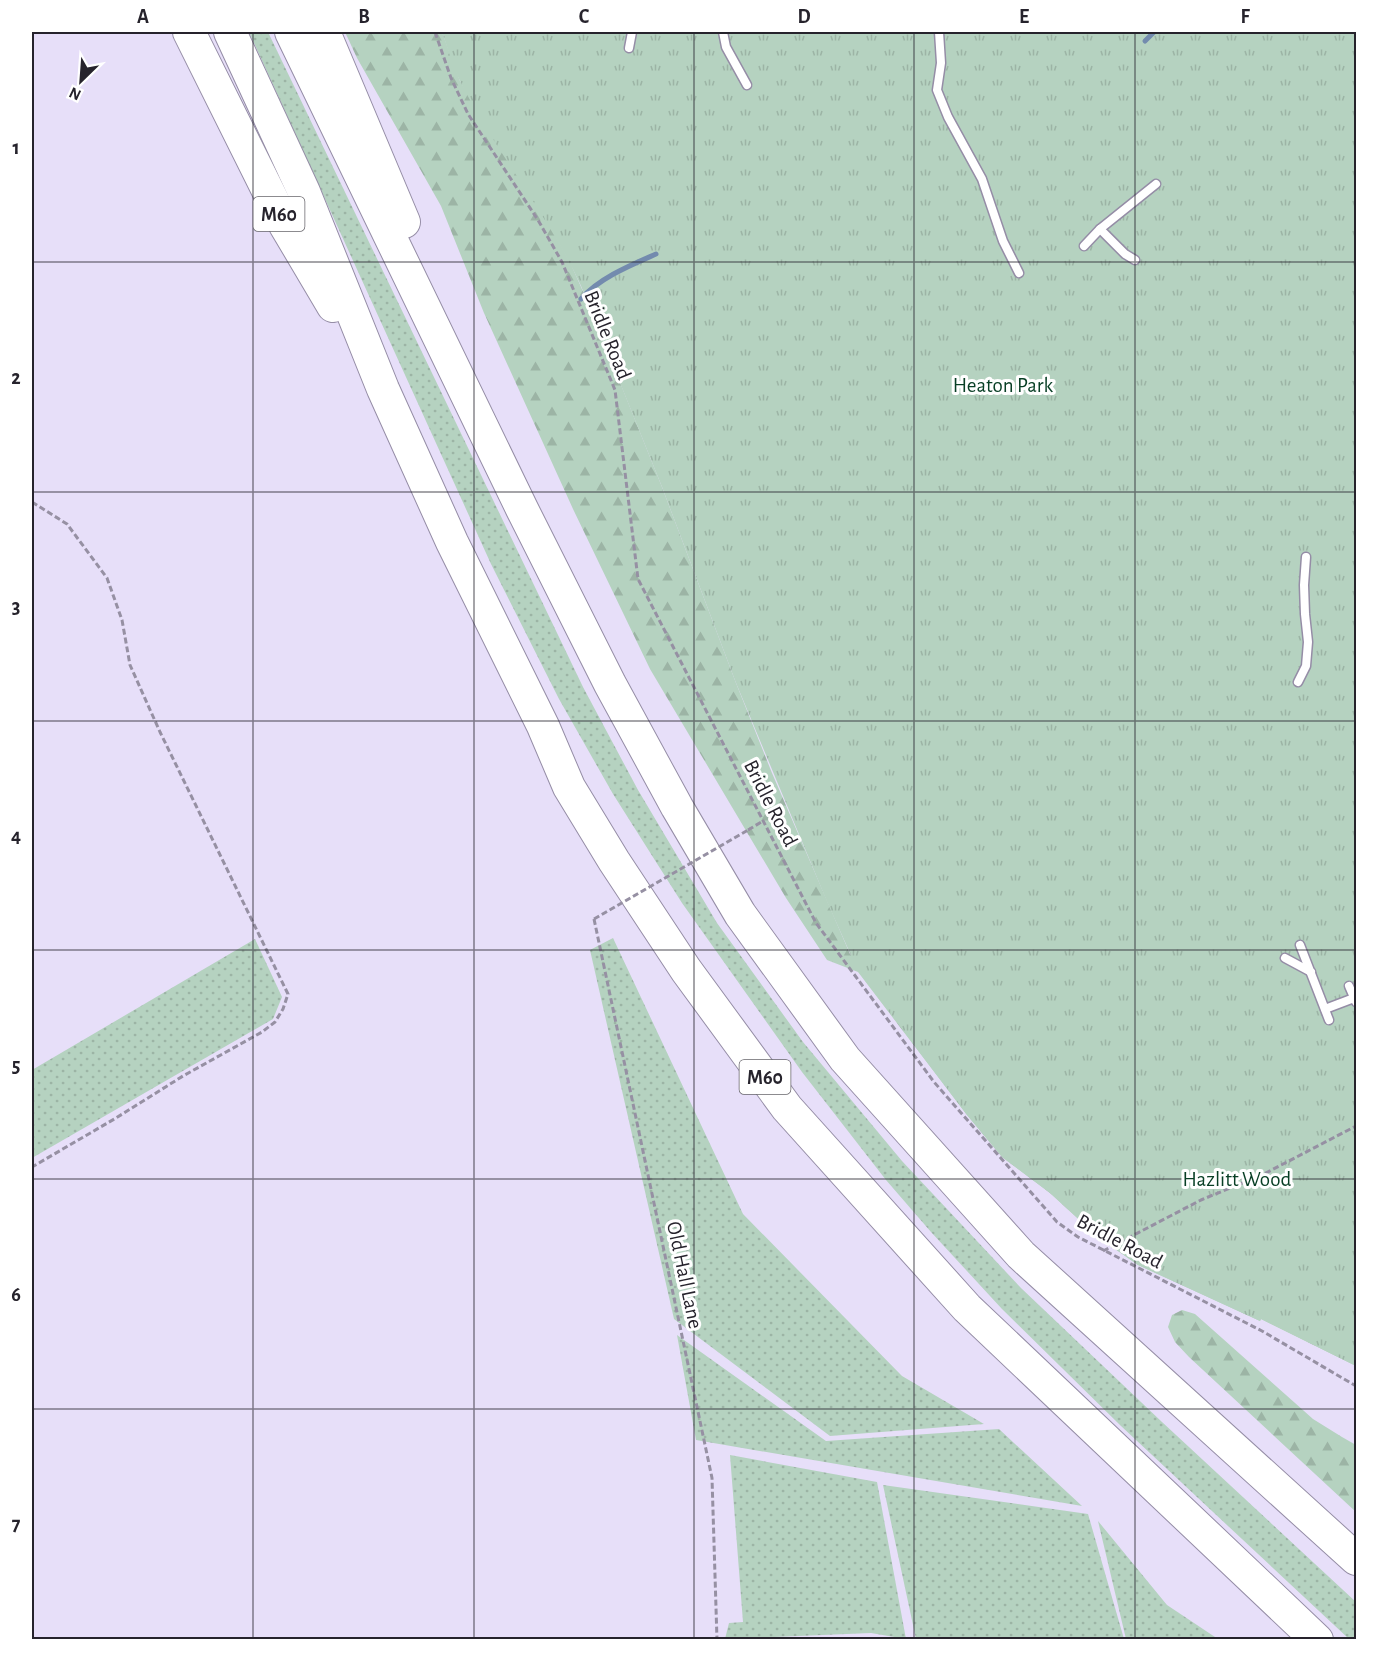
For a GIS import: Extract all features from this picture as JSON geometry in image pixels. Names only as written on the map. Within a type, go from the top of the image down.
[{"type":"highway","name":"M60","points":[[189,32],[285,225],[383,389]]},
{"type":"highway","name":"M60","points":[[230,32],[304,192],[383,389],[452,542],[543,726],[569,787],[614,861],[686,970],[787,1108],[967,1308],[1317,1640]]},
{"type":"highway","points":[[291,32],[610,684],[677,807],[740,914],[845,1059],[1021,1255],[1356,1559]]},
{"type":"highway","points":[[324,32],[414,247],[450,360]]},
{"type":"lane","points":[[629,48],[632,32]]},
{"type":"lane","points":[[723,32],[726,47],[747,85]]},
{"type":"lane","points":[[939,32],[941,63],[937,90],[948,117],[982,179],[1003,241],[1019,273]]},
{"type":"lane","points":[[1084,246],[1100,229],[1156,184]]},
{"type":"lane","points":[[1100,229],[1125,254],[1135,260]]},
{"type":"lane","points":[[1298,682],[1306,666],[1308,642],[1304,585],[1306,557]]},
{"type":"lane","points":[[1300,945],[1329,1020]]},
{"type":"lane","points":[[1285,958],[1311,972]]},
{"type":"lane","points":[[1325,1009],[1355,1001],[1349,986]]},
{"type":"path","name":"Bridle Road","points":[[435,32],[451,78],[468,114],[538,220],[566,273],[615,390],[638,579],[816,923],[934,1082],[1057,1222],[1078,1238],[1262,1331],[1356,1386]]},
{"type":"path","points":[[32,502],[67,524],[107,578],[122,620],[130,666],[288,994],[275,1022],[262,1032],[183,1076],[32,1167]]},
{"type":"path","name":"Old Hall Lane","points":[[717,1640],[712,1478],[594,920],[763,821]]},
{"type":"path","points":[[1103,1251],[1201,1200],[1264,1174],[1356,1126]]},
{"type":"green space","points":[[249,32],[268,32],[583,687],[638,790],[717,923],[803,1042],[902,1161],[1021,1288],[1356,1602],[1356,1639],[1349,1639],[1121,1426],[1002,1309],[931,1232],[886,1180],[802,1072],[682,903],[613,794],[559,699],[491,564]]},
{"type":"green space","points":[[345,32],[442,32],[460,81],[570,262],[662,487],[772,773],[850,954],[1356,1366],[1261,1319],[1260,1321],[1138,1265],[1098,1237],[1050,1193],[1002,1157],[967,1115],[858,972],[827,960],[786,898],[650,669],[573,509],[484,313],[441,206],[357,58]]},
{"type":"green space","name":"Heaton Park","points":[[442,32],[1356,32],[1356,1366],[1261,1319],[1260,1321],[1138,1265],[1098,1237],[1050,1193],[1002,1157],[967,1115],[858,971],[736,683],[662,487],[581,286],[553,234],[475,109],[458,77]]},
{"type":"green space","points":[[613,938],[743,1214],[902,1376],[984,1424],[830,1436],[674,1319],[590,950]]},
{"type":"green space","points":[[255,939],[282,997],[273,1019],[32,1158],[32,1070]]},
{"type":"green space","points":[[1182,1310],[1195,1314],[1313,1419],[1356,1445],[1356,1512],[1175,1342],[1168,1327],[1172,1315]]},
{"type":"green space","points":[[677,1335],[826,1441],[999,1429],[1082,1506],[696,1440]]},
{"type":"green space","points":[[730,1455],[877,1482],[906,1639],[871,1633],[725,1639],[729,1623],[743,1622]]},
{"type":"green space","points":[[883,1485],[1088,1514],[1124,1639],[916,1639]]},
{"type":"green space","points":[[1098,1521],[1167,1605],[1218,1639],[1126,1639]]},
{"type":"waterway","points":[[1145,41],[1154,32]]},
{"type":"waterway","points":[[581,299],[606,278],[656,254]]},
{"type":"park label","name":"Hazlitt Wood","points":[[1237,1179]]}]
